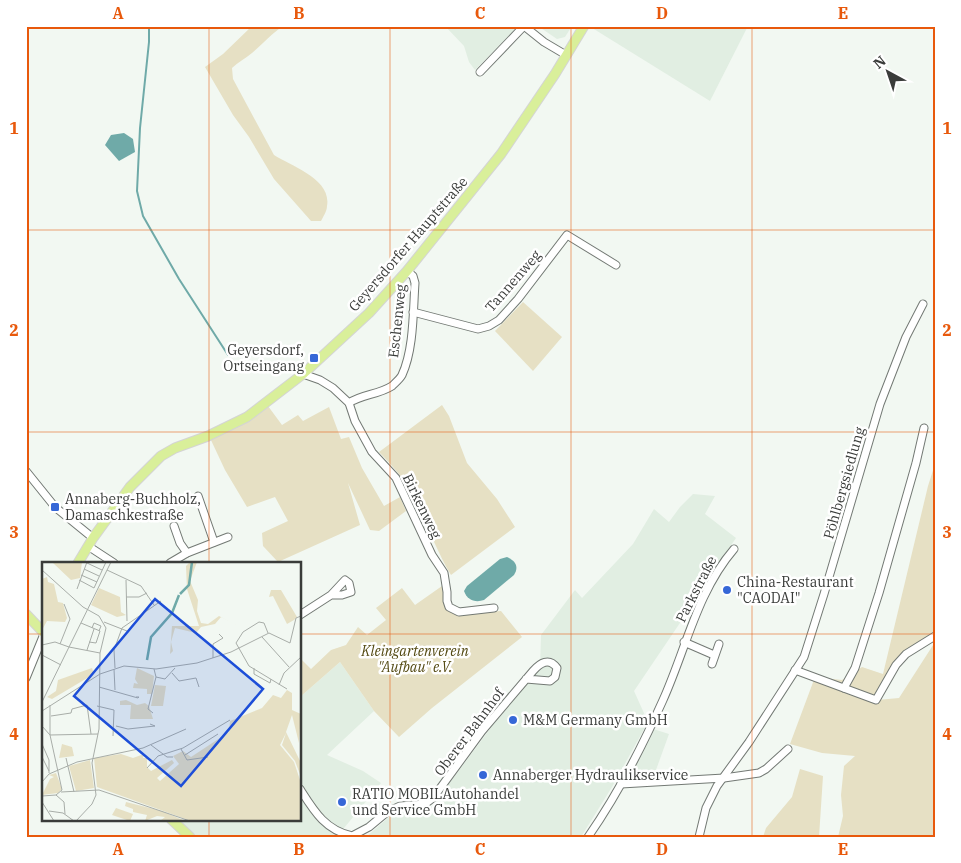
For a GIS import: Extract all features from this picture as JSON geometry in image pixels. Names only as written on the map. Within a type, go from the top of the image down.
[{"type":"main road","name":"Geyersdorfer Hauptstraße","points":[[79,562],[90,542],[130,487],[162,456],[175,448],[208,436],[247,417],[303,374],[369,313],[407,271],[501,154],[584,26]]},
{"type":"main road","points":[[26,614],[42,632]]},
{"type":"main road","points":[[172,820],[190,837]]},
{"type":"street","points":[[480,72],[524,26],[566,56]]},
{"type":"street","name":"Tannenweg","points":[[413,312],[478,329],[490,326],[499,320],[518,299],[566,235],[616,265]]},
{"type":"street","name":"Eschenweg","points":[[349,403],[357,398],[372,395],[391,386],[402,376],[408,354],[415,282],[413,276],[407,271]]},
{"type":"street","name":"Pöhlbergsiedlung","points":[[699,837],[706,808],[717,786],[804,657],[880,404],[906,337],[923,304]]},
{"type":"street","name":"Birkenweg","points":[[303,374],[320,380],[333,388],[349,403],[355,421],[372,452],[396,478],[432,555],[444,573],[449,607],[459,612],[494,608]]},
{"type":"street","points":[[844,688],[855,668],[879,593],[924,428]]},
{"type":"street","points":[[27,474],[55,507],[113,562]]},
{"type":"street","points":[[198,496],[214,542]]},
{"type":"street","points":[[174,526],[186,553]]},
{"type":"street","points":[[172,562],[186,553],[228,536]]},
{"type":"street","name":"Parkstraße","points":[[588,837],[621,784],[664,698],[701,601],[724,560],[734,548]]},
{"type":"street","points":[[301,614],[331,595]]},
{"type":"street","points":[[795,670],[876,700],[896,664],[906,654],[935,636]]},
{"type":"street","points":[[26,678],[42,639]]},
{"type":"street","name":"Parkstraße","points":[[684,642],[714,655]]},
{"type":"street","points":[[712,664],[719,644]]},
{"type":"street","name":"Oberer Bahnhof","points":[[301,791],[312,808],[326,824],[339,834],[352,837],[369,827],[387,812],[400,806],[424,804],[433,798],[482,731],[526,679]]},
{"type":"street","points":[[621,784],[724,778],[759,773],[788,749]]},
{"type":"shaded area","points":[[445,26],[518,26],[475,70],[469,62],[464,46]]},
{"type":"shaded area","points":[[538,26],[572,26],[565,37],[557,39]]},
{"type":"shaded area","points":[[589,26],[748,26],[710,101]]},
{"type":"shaded area","points":[[693,494],[715,496],[705,514],[736,538],[634,691],[648,722],[612,787],[581,837],[476,837],[473,835],[467,837],[366,837],[389,817],[399,812],[430,809],[511,701],[540,669],[541,635],[575,590],[582,598],[633,544],[654,509],[669,522]]},
{"type":"shaded area","points":[[340,662],[374,711],[327,755],[363,771],[381,783],[340,833],[352,837],[189,837],[177,820],[301,820],[301,696]]},
{"type":"shaded area","points":[[650,728],[669,734],[652,781],[625,783]]},
{"type":"green space","points":[[252,26],[283,26],[232,68],[233,79],[274,155],[309,174],[323,188],[327,197],[327,206],[321,221],[311,221],[274,179],[205,67],[223,54]]},
{"type":"green space","points":[[523,302],[562,337],[533,371],[495,331]]},
{"type":"green space","points":[[442,405],[449,416],[467,463],[497,499],[515,527],[451,575],[411,492],[389,462],[379,452]]},
{"type":"green space","points":[[268,406],[282,425],[298,415],[303,421],[329,407],[341,439],[349,437],[362,468],[384,506],[400,497],[406,511],[379,531],[370,530],[348,483],[360,525],[278,562],[263,546],[262,533],[288,521],[275,497],[247,507],[225,470],[210,438]]},
{"type":"green space","points":[[935,464],[935,636],[906,654],[877,700],[899,698],[935,642],[935,837],[838,837],[843,816],[841,795],[844,766],[855,756],[822,753],[790,744],[815,677],[842,680],[862,667],[883,674],[928,486]]},
{"type":"green space","name":"Kleingartenverein \"Aufbau\" e.V.","points":[[442,586],[445,603],[459,614],[501,611],[522,637],[432,708],[399,737],[374,711],[340,662],[301,696],[301,659],[311,669],[331,650],[346,645],[358,627],[367,635],[386,620],[376,608],[402,588],[415,605]]},
{"type":"green space","points":[[800,769],[823,776],[819,837],[763,837],[766,828],[792,797]]},
{"type":"water","points":[[124,133],[133,139],[135,152],[119,161],[105,145],[111,135]]},
{"type":"water","points":[[507,557],[516,564],[514,575],[484,600],[475,601],[469,599],[464,591],[467,586],[500,559]]},
{"type":"waterway","points":[[149,26],[140,128],[137,191],[143,216],[179,279],[228,355]]},
{"type":"place","name":"Geyersdorf, Ortseingang","points":[[314,358]]},
{"type":"place","name":"Annaberg-Buchholz, Damaschkestraße","points":[[55,507]]},
{"type":"place","name":"China-Restaurant \"CAODAI\"","points":[[727,590]]},
{"type":"place","name":"M&M Germany GmbH","points":[[513,720]]},
{"type":"place","name":"Annaberger Hydraulikservice","points":[[483,775]]},
{"type":"place","name":"RATIO MOBILAutohandel und Service GmbH","points":[[342,802]]}]
